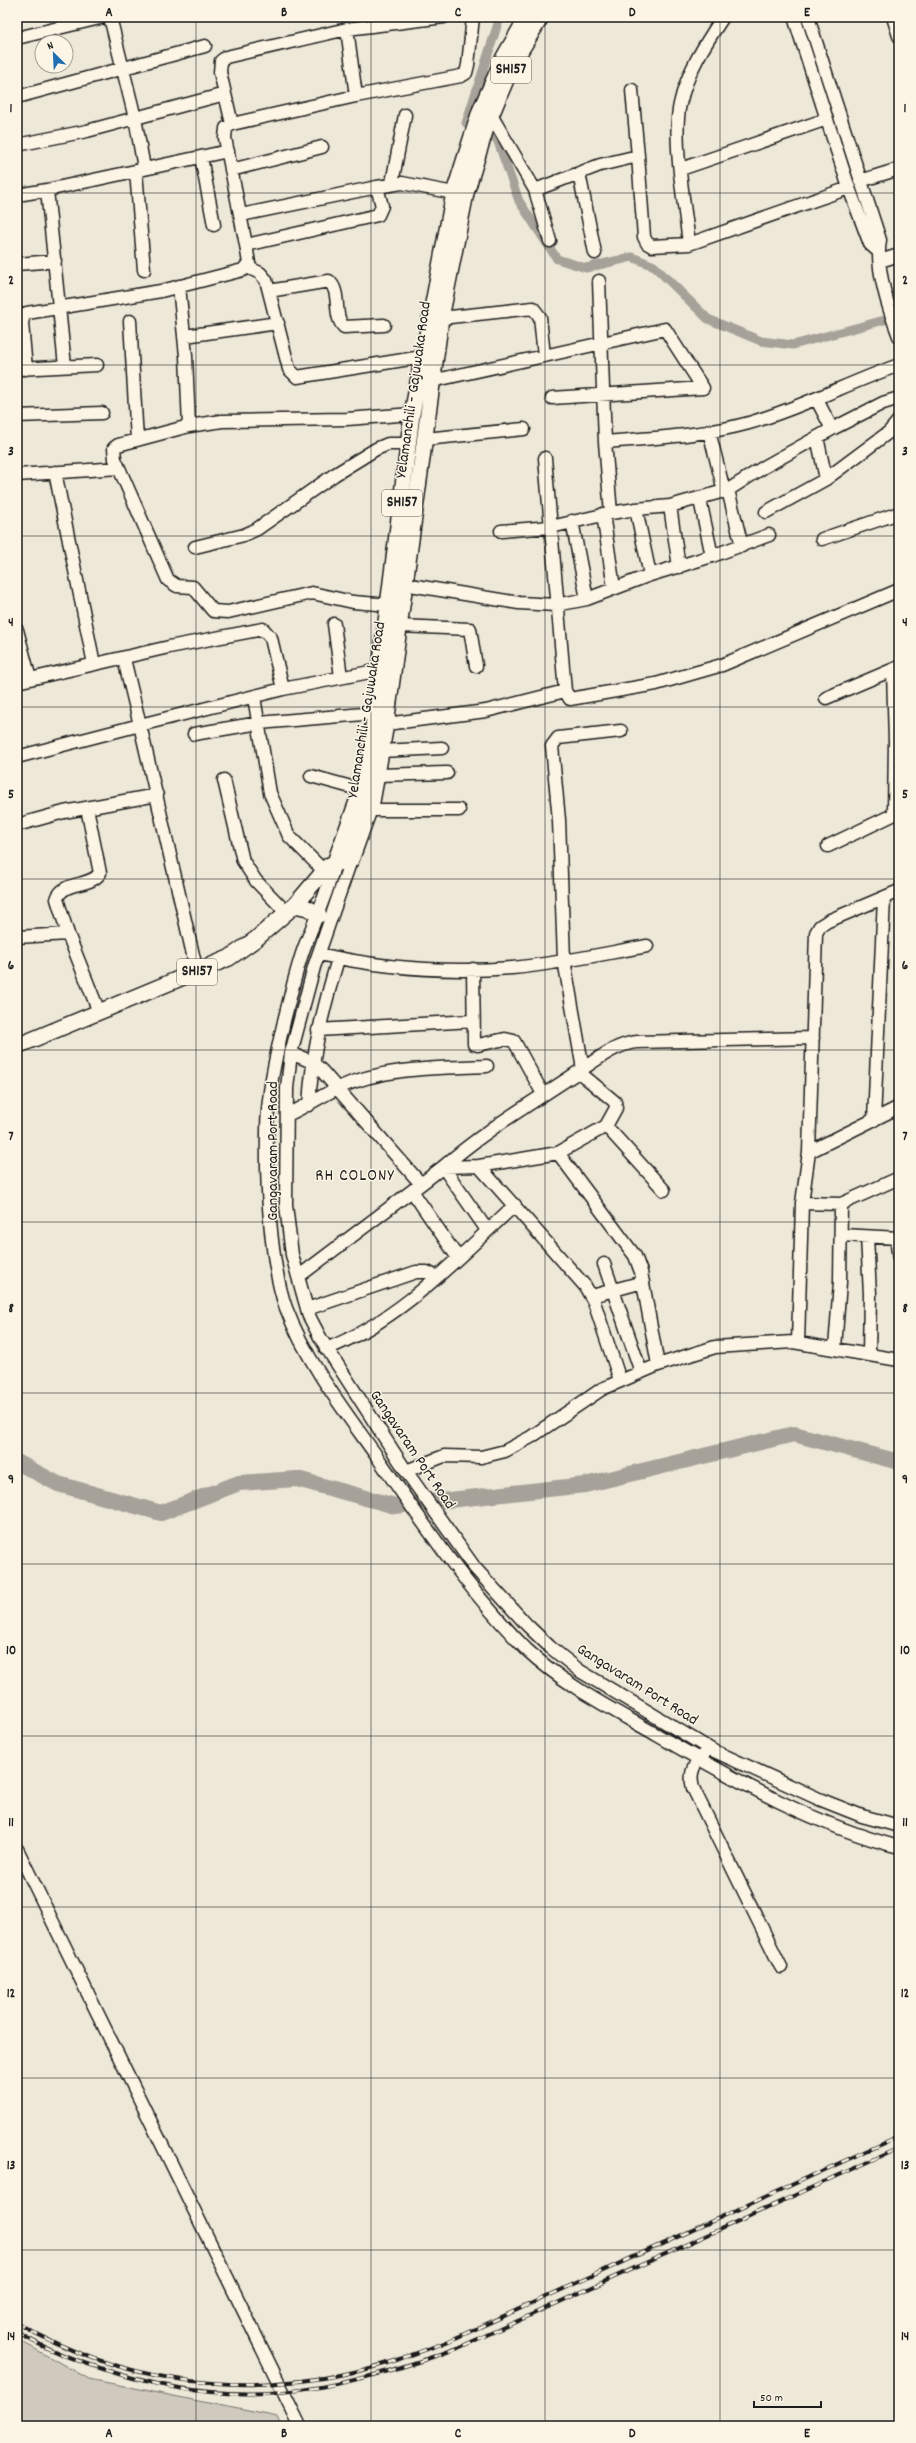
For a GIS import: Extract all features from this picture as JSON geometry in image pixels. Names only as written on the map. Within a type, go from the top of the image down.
[{"type":"main road","name":"Yelamanchili - Gajuwaka Road","points":[[351,860],[370,810],[386,724],[432,381],[465,178],[486,117],[504,57],[527,17]]},
{"type":"main road","name":"Yelamanchili - Gajuwaka Road","points":[[486,117],[513,63],[541,17]]},
{"type":"main road","name":"Yelamanchili - Gajuwaka Road","points":[[17,1046],[229,958],[256,940],[291,909],[330,867],[362,790],[367,774],[390,605],[412,414],[454,193],[465,178]]},
{"type":"main road","points":[[330,867],[351,860]]},
{"type":"main road","points":[[291,909],[308,908],[319,915]]},
{"type":"street","points":[[17,38],[104,17]]},
{"type":"street","points":[[110,17],[124,68],[135,118],[140,170],[144,270]]},
{"type":"street","points":[[232,124],[220,66],[221,61],[226,57],[346,29],[443,17]]},
{"type":"street","points":[[97,365],[22,369],[22,322],[24,315],[32,311],[111,301],[236,272],[247,267],[249,264],[246,245],[225,132],[228,126],[356,96],[461,76],[466,72],[468,65],[473,17]]},
{"type":"street","points":[[689,244],[677,125],[680,104],[690,73],[706,41],[723,17]]},
{"type":"street","points":[[794,17],[849,188],[870,244],[879,256]]},
{"type":"street","points":[[808,17],[880,240],[879,256],[888,306],[899,336]]},
{"type":"street","points":[[893,17],[899,36]]},
{"type":"street","points":[[346,29],[356,96]]},
{"type":"street","points":[[17,97],[205,46]]},
{"type":"street","points":[[632,90],[644,237],[647,243],[652,246],[689,244],[849,188]]},
{"type":"street","points":[[17,145],[87,131],[225,94]]},
{"type":"street","points":[[392,183],[405,115]]},
{"type":"street","points":[[486,117],[535,190],[550,241]]},
{"type":"street","points":[[681,169],[827,119]]},
{"type":"street","points":[[232,170],[322,147]]},
{"type":"street","points":[[17,196],[228,151]]},
{"type":"street","points":[[535,190],[600,165],[638,156]]},
{"type":"street","points":[[201,157],[214,225]]},
{"type":"street","points":[[860,181],[899,168]]},
{"type":"street","points":[[579,173],[595,253]]},
{"type":"street","points":[[241,215],[392,183],[412,184],[454,193]]},
{"type":"street","points":[[246,245],[373,218],[381,212],[382,206],[377,187]]},
{"type":"street","points":[[47,190],[65,366]]},
{"type":"street","points":[[879,256],[899,255]]},
{"type":"street","points":[[17,264],[55,261]]},
{"type":"street","points":[[247,267],[264,275],[289,369],[297,377],[422,357]]},
{"type":"street","points":[[269,291],[329,281],[335,290],[339,320],[344,327],[384,325]]},
{"type":"street","points":[[599,281],[607,513],[614,588]]},
{"type":"street","points":[[179,286],[185,336],[188,426]]},
{"type":"street","points":[[888,306],[899,297]]},
{"type":"street","points":[[442,318],[532,308],[540,317],[544,356]]},
{"type":"street","points":[[130,321],[137,440]]},
{"type":"street","points":[[185,336],[278,323]]},
{"type":"street","points":[[432,381],[665,329],[703,388],[552,398]]},
{"type":"street","points":[[605,442],[709,432],[749,423],[817,400],[844,386],[899,366]]},
{"type":"street","points":[[502,531],[551,527],[607,513],[670,506],[700,500],[726,490],[832,429],[883,403],[899,398]]},
{"type":"street","points":[[817,400],[832,429]]},
{"type":"street","points":[[17,416],[102,413]]},
{"type":"street","points":[[390,605],[353,602],[312,593],[228,612],[213,612],[193,587],[177,586],[168,580],[115,459],[114,448],[118,444],[188,426],[222,421],[347,419],[412,414]]},
{"type":"street","points":[[766,512],[826,479],[889,432],[899,420]]},
{"type":"street","points":[[425,439],[524,429]]},
{"type":"street","points":[[709,432],[742,546]]},
{"type":"street","points":[[817,437],[826,479]]},
{"type":"street","points":[[195,547],[244,535],[257,529],[334,475],[376,449],[388,444],[409,444]]},
{"type":"street","points":[[545,458],[556,605],[565,691],[568,698],[574,699],[656,684],[722,666],[899,590]]},
{"type":"street","points":[[17,475],[119,468]]},
{"type":"street","points":[[55,472],[94,664]]},
{"type":"street","points":[[700,500],[712,556]]},
{"type":"street","points":[[670,506],[679,567]]},
{"type":"street","points":[[636,509],[650,575]]},
{"type":"street","points":[[822,538],[899,513]]},
{"type":"street","points":[[572,521],[586,599]]},
{"type":"street","points":[[404,584],[518,602],[556,605],[586,599],[650,575],[679,567],[769,536]]},
{"type":"street","points":[[334,624],[341,676]]},
{"type":"street","points":[[399,626],[470,629],[476,666]]},
{"type":"street","points":[[17,682],[190,643],[263,629],[270,638],[283,689]]},
{"type":"street","points":[[17,630],[30,679]]},
{"type":"street","points":[[124,659],[157,795],[197,972]]},
{"type":"street","points":[[826,698],[896,668],[896,813],[828,846]]},
{"type":"street","points":[[17,756],[283,689],[341,676],[380,670]]},
{"type":"street","points":[[386,724],[486,711],[565,691]]},
{"type":"street","points":[[254,697],[270,793],[289,836],[330,867]]},
{"type":"street","points":[[194,734],[258,722],[375,713]]},
{"type":"street","points":[[443,1167],[479,1166],[558,1153],[606,1126],[616,1108],[615,1102],[581,1070],[564,960],[559,820],[552,746],[558,738],[621,731]]},
{"type":"street","points":[[381,751],[442,748]]},
{"type":"street","points":[[377,775],[447,773]]},
{"type":"street","points":[[311,776],[362,790]]},
{"type":"street","points":[[224,780],[243,861],[256,881],[291,909]]},
{"type":"street","points":[[17,825],[87,808],[157,795]]},
{"type":"street","points":[[87,808],[100,873],[94,879],[63,890],[58,894],[58,905],[99,1012]]},
{"type":"street","points":[[370,810],[459,810]]},
{"type":"street","name":"Gangavaram Port Road","points":[[351,860],[319,954],[291,1053],[287,1115],[286,1205],[292,1255],[298,1277],[318,1305],[336,1345],[408,1474],[470,1560],[527,1625],[580,1671],[710,1749],[819,1799],[862,1816],[899,1826]]},
{"type":"street","name":"Gangavaram Port Road","points":[[330,867],[319,915],[300,962],[275,1063],[268,1106],[268,1162],[274,1246],[285,1305],[322,1378],[396,1485],[455,1566],[513,1634],[541,1662],[578,1690],[699,1758],[812,1817],[859,1837],[899,1847]]},
{"type":"street","points":[[795,1343],[802,1203],[809,1152],[816,932],[820,926],[828,920],[899,891]]},
{"type":"street","points":[[874,1120],[884,898]]},
{"type":"street","points":[[17,937],[68,934]]},
{"type":"street","points":[[319,954],[338,959],[425,968],[474,969],[512,968],[647,946]]},
{"type":"street","points":[[309,1105],[312,1062],[318,1030],[338,959]]},
{"type":"street","points":[[474,969],[472,1039],[475,1045],[505,1039],[514,1041],[543,1094]]},
{"type":"street","points":[[318,1030],[472,1021]]},
{"type":"street","points":[[298,1277],[417,1188],[465,1147],[543,1094],[628,1042],[813,1038]]},
{"type":"street","points":[[291,1053],[312,1062],[338,1088],[417,1188],[458,1258]]},
{"type":"street","points":[[287,1115],[309,1105],[338,1088],[378,1076],[403,1072],[487,1066]]},
{"type":"street","points":[[809,1152],[899,1107]]},
{"type":"street","points":[[606,1126],[664,1190]]},
{"type":"street","points":[[558,1153],[627,1243],[635,1256],[643,1282],[658,1365]]},
{"type":"street","points":[[268,1162],[286,1162]]},
{"type":"street","points":[[479,1166],[515,1205],[592,1296],[620,1380]]},
{"type":"street","points":[[443,1167],[487,1230]]},
{"type":"street","points":[[802,1203],[840,1204],[899,1178]]},
{"type":"street","points":[[835,1348],[842,1235],[840,1204]]},
{"type":"street","points":[[336,1345],[384,1320],[458,1258],[515,1205]]},
{"type":"street","points":[[842,1235],[898,1238],[899,1260]]},
{"type":"street","points":[[867,1237],[870,1294],[869,1354]]},
{"type":"street","points":[[604,1264],[641,1372]]},
{"type":"street","points":[[318,1305],[416,1272],[427,1272],[436,1277]]},
{"type":"street","points":[[592,1296],[612,1289],[643,1282]]},
{"type":"street","points":[[408,1474],[425,1462],[437,1458],[481,1457],[505,1452],[531,1437],[602,1389],[658,1365],[714,1347],[778,1342],[795,1343],[835,1348],[899,1360]]},
{"type":"street","points":[[710,1749],[699,1758],[691,1773],[692,1788],[781,1967]]},
{"type":"street","points":[[17,1849],[300,2426]]},
{"type":"shaded area","points":[[17,2339],[89,2379],[278,2417],[282,2426],[17,2426]]},
{"type":"waterway","points":[[500,17],[466,123],[497,139],[519,201],[557,259],[586,268],[632,257],[654,266],[708,319],[761,341],[793,345],[899,316]]},
{"type":"waterway","points":[[17,1462],[58,1484],[161,1513],[239,1483],[297,1479],[395,1506],[585,1485],[794,1434],[899,1462]]},
{"type":"railway","points":[[17,2323],[55,2343],[95,2359],[135,2371],[176,2379],[218,2383],[260,2384],[303,2381],[345,2374],[384,2364],[449,2341],[899,2136]]},
{"type":"railway","points":[[17,2332],[68,2357],[89,2365],[148,2382],[194,2390],[238,2394],[281,2392],[324,2386],[367,2377],[412,2364],[458,2348],[899,2148]]},
{"type":"district","name":"RH COLONY","points":[[355,1177]]}]
